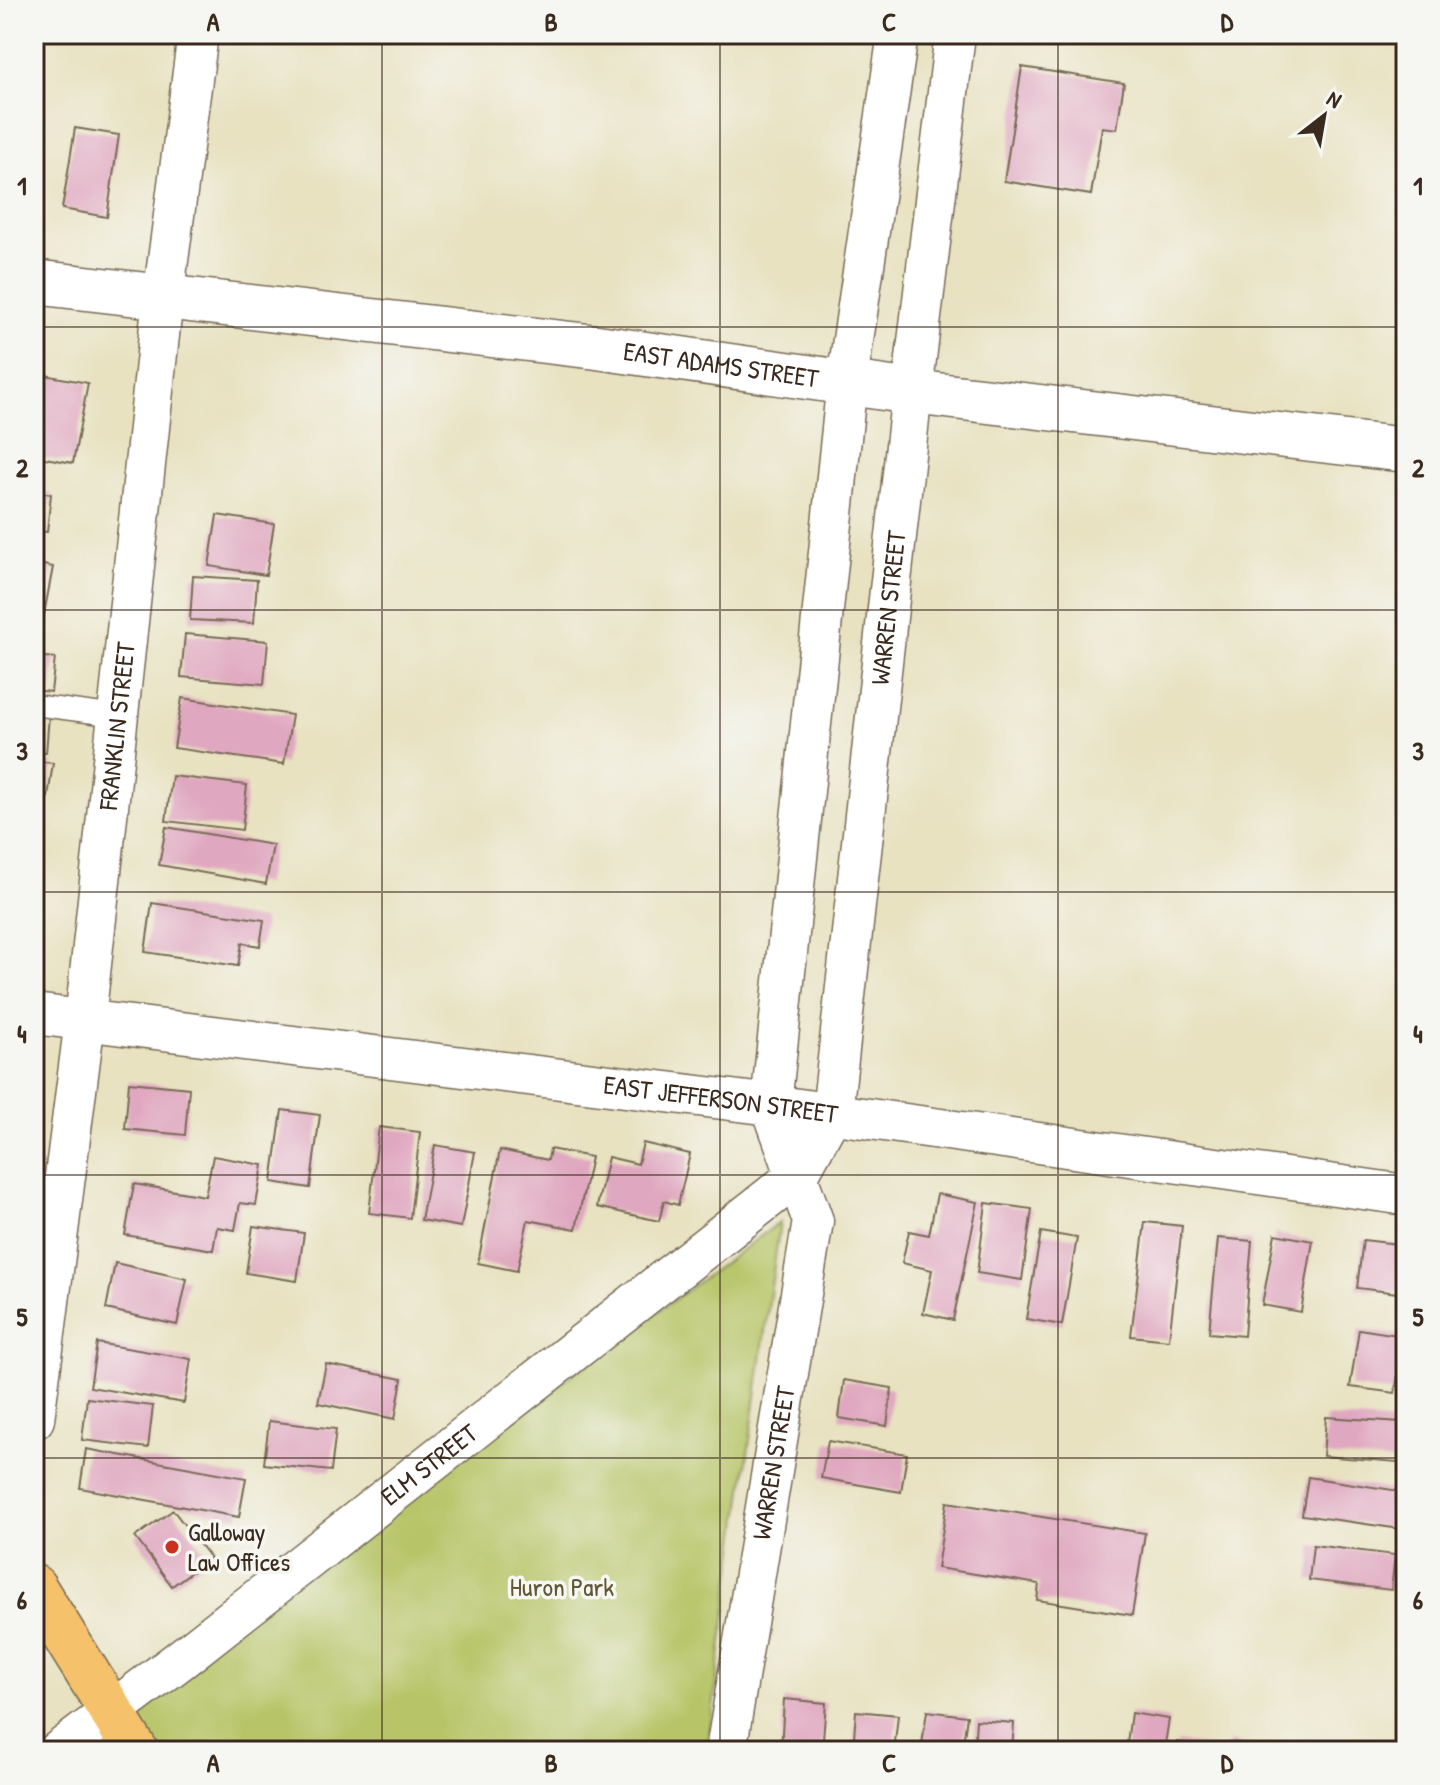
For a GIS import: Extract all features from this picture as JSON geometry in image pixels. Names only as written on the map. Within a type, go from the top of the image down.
[{"type":"main road","points":[[34,1587],[73,1741],[136,1751]]},
{"type":"street","name":"FRANKLIN STREET","points":[[34,1419],[85,1020],[163,298],[198,34]]},
{"type":"street","name":"WARREN STREET","points":[[726,1751],[813,1221],[771,1105],[847,381],[898,34]]},
{"type":"street","name":"WARREN STREET","points":[[798,1175],[832,1113],[955,34]]},
{"type":"street","name":"EAST ADAMS STREET","points":[[34,282],[597,347],[912,392],[1406,450]]},
{"type":"street","name":"EAST JEFFERSON STREET","points":[[34,1014],[832,1113],[1406,1195]]},
{"type":"street","name":"ELM STREET","points":[[73,1741],[798,1175]]},
{"type":"lane","points":[[34,705],[117,716]]},
{"type":"green space","name":"Huron Park","points":[[780,1222],[707,1751],[60,1751]]},
{"type":"building","points":[[1022,67],[1124,83],[1117,129],[1102,127],[1091,195],[1004,181]]},
{"type":"building","points":[[75,128],[119,135],[107,217],[62,209]]},
{"type":"building","points":[[34,373],[88,383],[73,463],[34,456]]},
{"type":"building","points":[[34,491],[51,494],[47,532],[34,531]]},
{"type":"building","points":[[217,515],[274,524],[266,575],[209,566]]},
{"type":"building","points":[[34,563],[53,567],[37,651],[34,651]]},
{"type":"building","points":[[193,576],[257,580],[254,623],[190,620]]},
{"type":"building","points":[[185,634],[268,641],[264,684],[181,677]]},
{"type":"building","points":[[34,656],[55,658],[51,692],[34,690]]},
{"type":"building","points":[[182,698],[292,715],[284,764],[174,748]]},
{"type":"building","points":[[34,713],[49,715],[46,753],[34,752]]},
{"type":"building","points":[[34,761],[53,763],[48,797],[34,795]]},
{"type":"building","points":[[172,776],[247,785],[242,830],[166,821]]},
{"type":"building","points":[[34,808],[44,810],[39,853],[34,852]]},
{"type":"building","points":[[166,827],[273,845],[266,884],[159,865]]},
{"type":"building","points":[[34,864],[39,864],[36,888],[34,888]]},
{"type":"building","points":[[152,903],[264,920],[260,946],[242,943],[238,966],[145,952]]},
{"type":"building","points":[[129,1082],[189,1088],[185,1135],[125,1129]]},
{"type":"building","points":[[282,1110],[320,1115],[310,1188],[272,1182]]},
{"type":"building","points":[[379,1127],[420,1132],[410,1218],[369,1213]]},
{"type":"building","points":[[643,1143],[690,1154],[678,1205],[664,1201],[659,1221],[597,1207],[608,1157],[638,1164]]},
{"type":"building","points":[[435,1145],[475,1152],[461,1227],[421,1220]]},
{"type":"building","points":[[550,1149],[591,1157],[576,1229],[528,1220],[517,1271],[478,1263],[500,1150],[548,1160]]},
{"type":"building","points":[[213,1156],[263,1165],[256,1205],[240,1203],[235,1230],[217,1227],[213,1250],[125,1235],[134,1184],[205,1196]]},
{"type":"building","points":[[937,1194],[978,1202],[953,1320],[923,1313],[932,1270],[902,1263],[909,1231],[929,1235]]},
{"type":"building","points":[[986,1203],[1032,1209],[1022,1280],[977,1273]]},
{"type":"building","points":[[1145,1222],[1182,1226],[1169,1340],[1131,1336]]},
{"type":"building","points":[[253,1226],[304,1233],[297,1281],[246,1273]]},
{"type":"building","points":[[1041,1232],[1077,1238],[1062,1325],[1026,1319]]},
{"type":"building","points":[[1275,1234],[1313,1241],[1301,1312],[1262,1305]]},
{"type":"building","points":[[1218,1238],[1252,1241],[1244,1336],[1209,1333]]},
{"type":"building","points":[[1363,1240],[1406,1245],[1406,1294],[1357,1288]]},
{"type":"building","points":[[115,1263],[187,1279],[177,1325],[106,1309]]},
{"type":"building","points":[[1359,1329],[1404,1336],[1395,1393],[1350,1387]]},
{"type":"building","points":[[97,1343],[191,1359],[184,1403],[90,1387]]},
{"type":"building","points":[[326,1364],[402,1379],[395,1419],[318,1403]]},
{"type":"building","points":[[844,1380],[892,1388],[887,1426],[839,1418]]},
{"type":"building","points":[[87,1398],[153,1406],[148,1448],[82,1440]]},
{"type":"building","points":[[1326,1417],[1401,1422],[1398,1462],[1323,1456]]},
{"type":"building","points":[[269,1421],[336,1429],[331,1471],[264,1464]]},
{"type":"building","points":[[828,1441],[907,1454],[901,1492],[821,1478]]},
{"type":"building","points":[[86,1449],[246,1478],[239,1517],[80,1488]]},
{"type":"building","points":[[1308,1477],[1406,1492],[1401,1529],[1302,1515]]},
{"type":"building","points":[[947,1502],[1145,1533],[1132,1615],[1037,1600],[1039,1584],[937,1568]]},
{"type":"building","name":"Galloway Law Offices","points":[[173,1510],[210,1558],[172,1586],[135,1537]]},
{"type":"building","points":[[1313,1545],[1395,1555],[1391,1590],[1309,1580]]},
{"type":"building","points":[[784,1699],[826,1703],[822,1751],[781,1751]]},
{"type":"building","points":[[856,1711],[898,1715],[894,1751],[853,1751]]},
{"type":"building","points":[[927,1711],[967,1716],[962,1751],[921,1751]]},
{"type":"building","points":[[1131,1713],[1169,1719],[1164,1751],[1126,1751]]},
{"type":"building","points":[[976,1720],[1014,1723],[1012,1751],[974,1751]]},
{"type":"building","points":[[1177,1742],[1218,1748],[1217,1751],[1176,1751]]},
{"type":"building","points":[[1229,1742],[1269,1748],[1268,1751],[1228,1751]]},
{"type":"place","name":"Galloway Law Offices","points":[[172,1547]]}]
